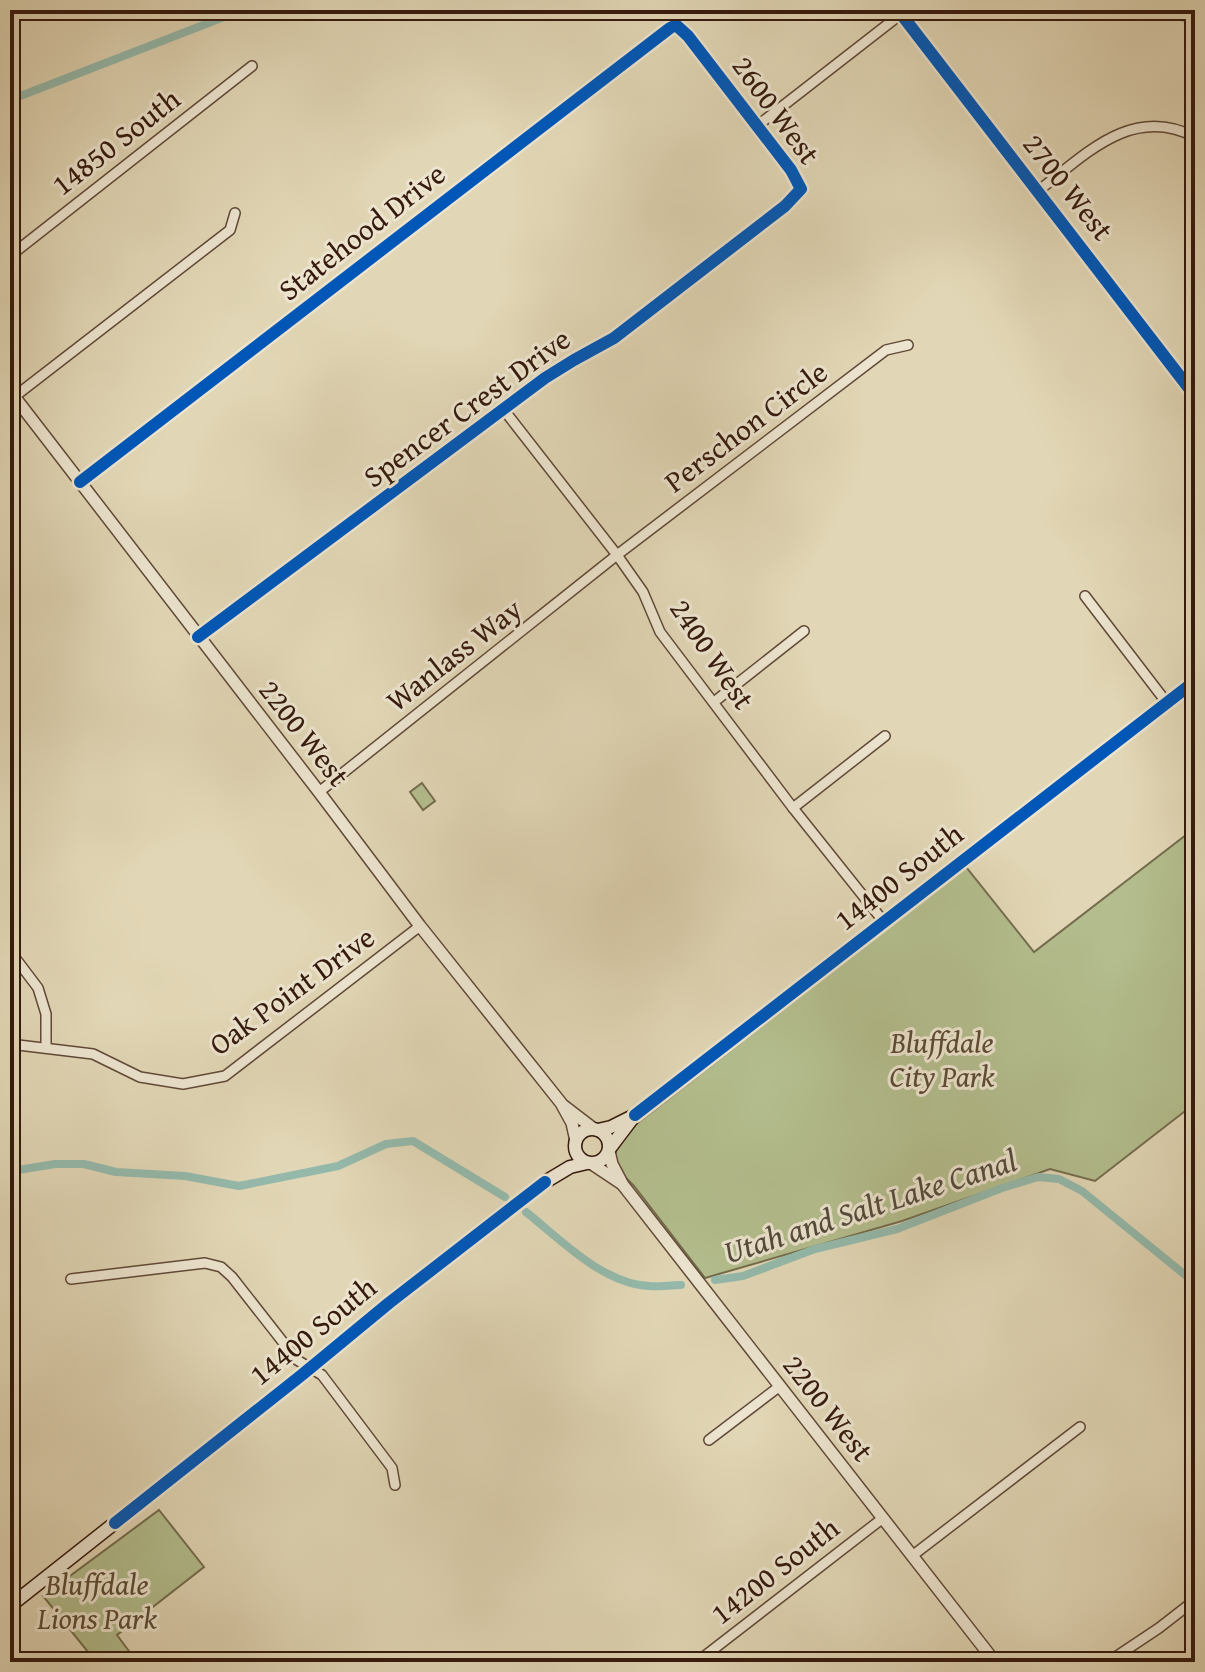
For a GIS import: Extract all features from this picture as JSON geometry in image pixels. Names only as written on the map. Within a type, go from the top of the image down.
[{"type":"main road","name":"14400 South","points":[[596,1130],[611,1127],[635,1115],[1195,681]]},
{"type":"main road","name":"14400 South","points":[[609,1149],[635,1115]]},
{"type":"main road","points":[[596,1130],[607,1136],[609,1149],[603,1160],[590,1164],[578,1157],[575,1143],[583,1132],[596,1130]]},
{"type":"main road","name":"14400 South","points":[[545,1182],[575,1143]]},
{"type":"main road","name":"14400 South","points":[[10,1606],[545,1182],[570,1167],[590,1164]]},
{"type":"street","points":[[757,126],[900,12]]},
{"type":"street","name":"2700 West","points":[[900,12],[1195,396]]},
{"type":"street","name":"2600 West","points":[[676,25],[693,42],[791,170],[801,189]]},
{"type":"street","name":"Statehood Drive","points":[[80,482],[676,25]]},
{"type":"street","name":"14850 South","points":[[10,256],[252,66]]},
{"type":"street","points":[[1038,191],[1105,140],[1124,131],[1165,126],[1195,137]]},
{"type":"street","name":"Spencer Crest Drive","points":[[198,637],[545,378],[614,338],[785,206],[801,189]]},
{"type":"street","points":[[13,401],[230,230],[235,213]]},
{"type":"street","name":"Perschon Circle","points":[[617,555],[886,350],[908,345]]},
{"type":"street","name":"2200 West","points":[[13,401],[80,482],[420,926],[561,1103],[572,1123],[575,1143]]},
{"type":"street","name":"2400 West","points":[[504,410],[617,555],[643,592],[660,632],[884,922]]},
{"type":"street","name":"Wanlass Way","points":[[319,792],[617,555]]},
{"type":"street","points":[[1085,596],[1167,703]]},
{"type":"street","points":[[714,702],[804,631]]},
{"type":"street","points":[[793,808],[885,736]]},
{"type":"street","name":"Oak Point Drive","points":[[10,1044],[93,1054],[140,1077],[183,1084],[225,1076],[420,926]]},
{"type":"street","points":[[10,951],[38,988],[46,1014],[46,1048]]},
{"type":"street","name":"2200 West","points":[[561,1103],[596,1130]]},
{"type":"street","name":"2200 West","points":[[609,1149],[612,1164],[623,1185],[995,1662]]},
{"type":"street","name":"2200 West","points":[[590,1164],[623,1185]]},
{"type":"street","points":[[71,1279],[205,1263],[227,1271],[297,1360],[322,1375],[392,1468],[395,1485]]},
{"type":"street","points":[[709,1440],[780,1386]]},
{"type":"street","points":[[912,1556],[1080,1427]]},
{"type":"street","name":"14200 South","points":[[697,1662],[883,1518]]},
{"type":"street","points":[[1108,1662],[1195,1600]]},
{"type":"green space","points":[[422,783],[435,801],[423,810],[410,792]]},
{"type":"green space","name":"Bluffdale City Park","points":[[1195,828],[1195,1114],[1189,1108],[1095,1181],[1050,1169],[902,1221],[705,1278],[619,1171],[616,1151],[630,1129],[966,867],[1034,952]]},
{"type":"green space","name":"Bluffdale Lions Park","points":[[159,1510],[204,1567],[117,1635],[137,1662],[96,1662],[43,1596]]},
{"type":"waterway","points":[[10,100],[242,10]]},
{"type":"waterway","points":[[1153,10],[1195,21]]},
{"type":"waterway","name":"Utah and Salt Lake Canal","points":[[10,1169],[84,1164],[116,1172],[185,1176],[239,1186],[338,1166],[386,1144],[413,1141],[505,1197]]},
{"type":"waterway","name":"Utah and Salt Lake Canal","points":[[715,1280],[743,1276],[815,1249],[897,1229],[1038,1177],[1059,1179],[1082,1191],[1195,1283]]},
{"type":"waterway","name":"Utah and Salt Lake Canal","points":[[526,1212],[583,1258],[615,1277],[649,1286],[681,1285]]},
{"type":"cycle path","points":[[898,10],[1195,396]]},
{"type":"cycle path","points":[[80,482],[676,25],[688,36],[791,170],[801,189],[785,206],[614,338],[545,378],[198,637]]},
{"type":"cycle path","points":[[635,1115],[1195,681]]},
{"type":"cycle path","points":[[115,1523],[545,1182]]}]
